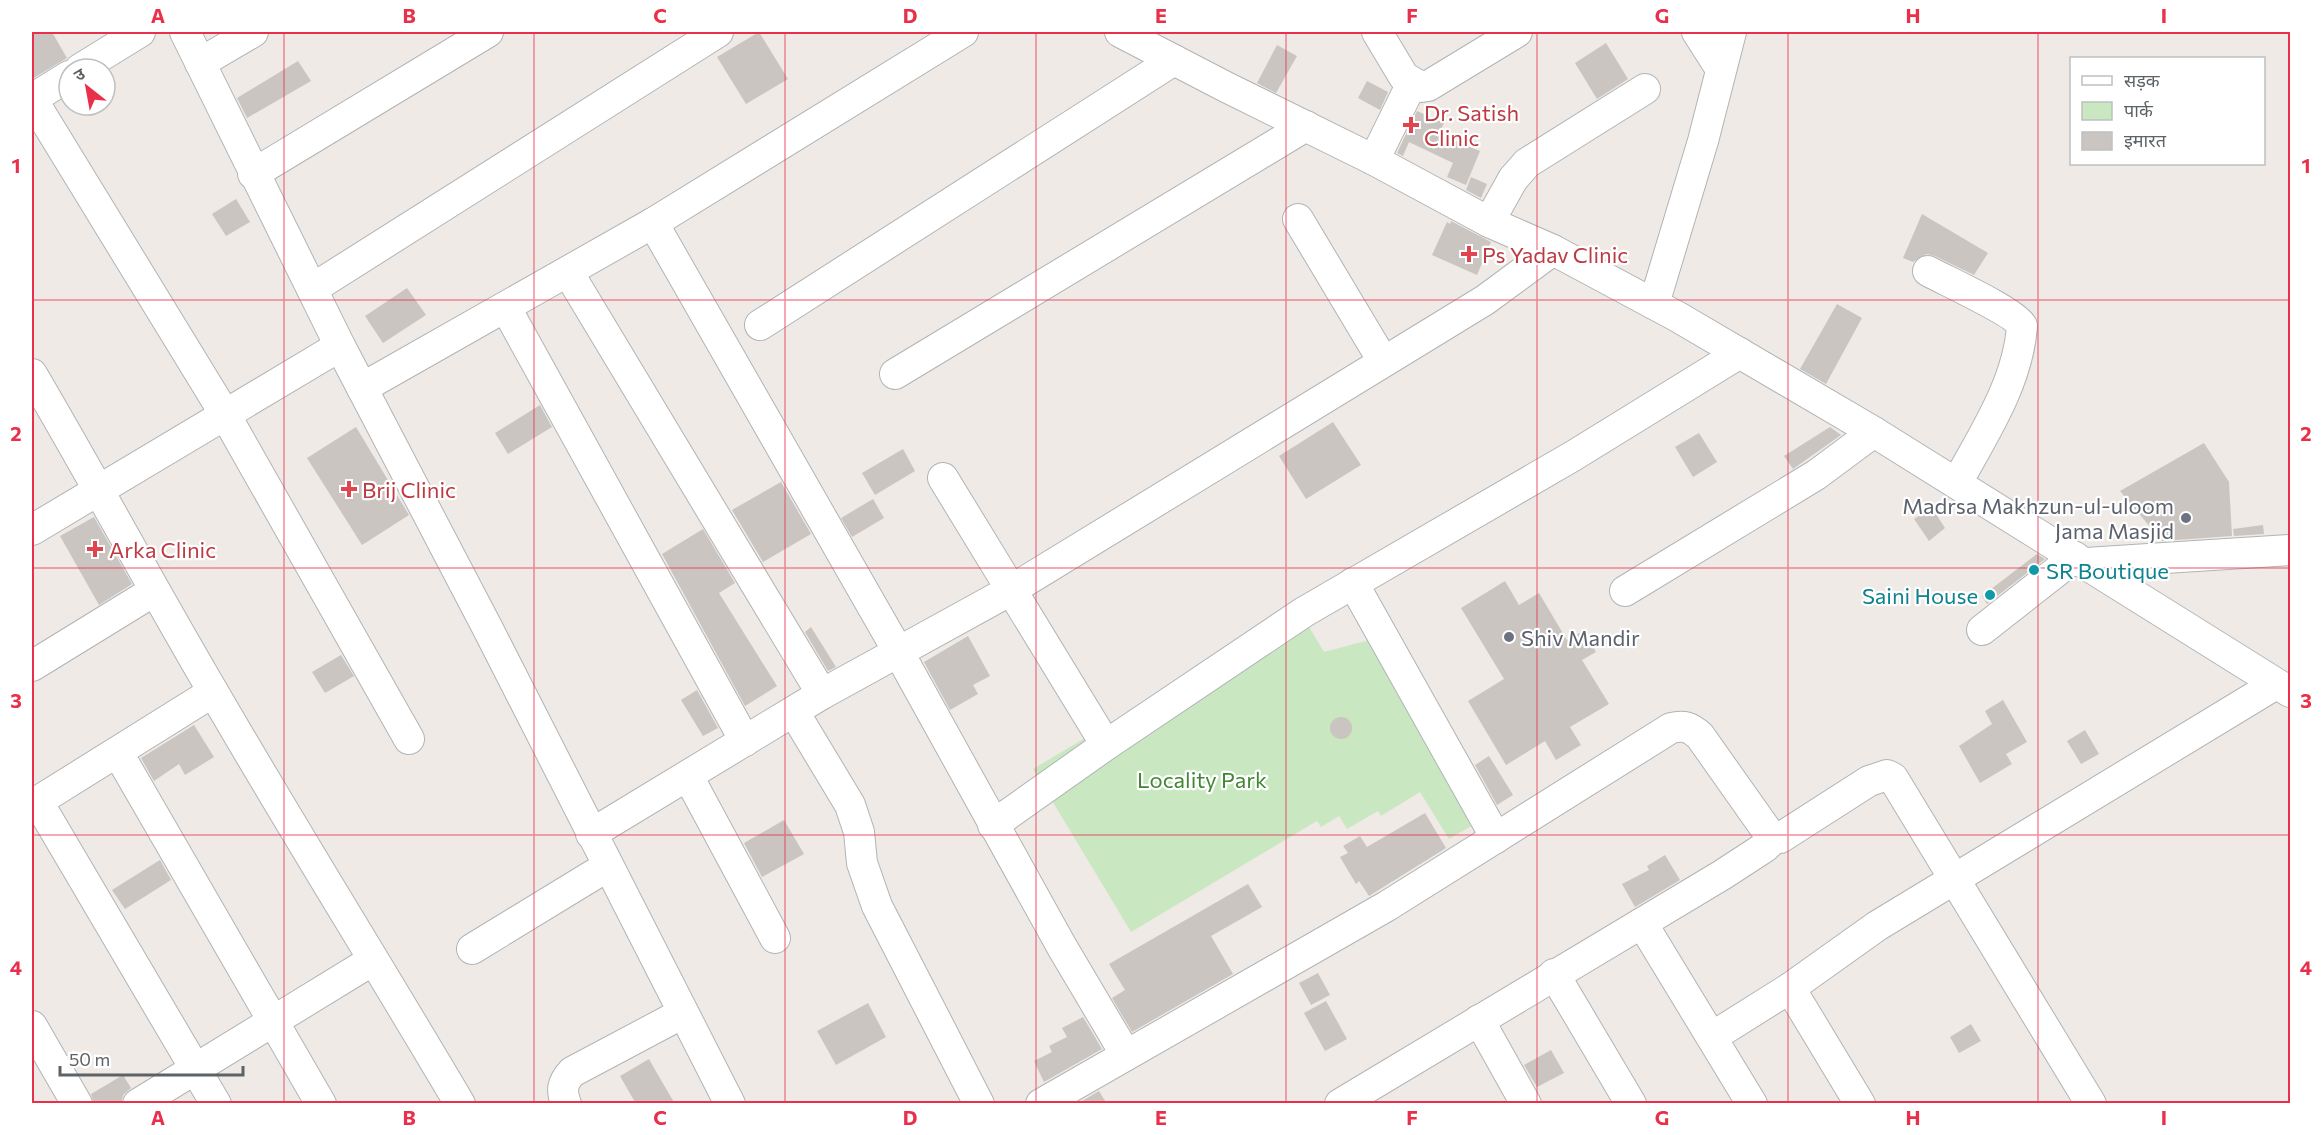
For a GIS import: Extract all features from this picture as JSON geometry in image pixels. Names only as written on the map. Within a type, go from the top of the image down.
[{"type":"street","points":[[99,57],[140,32]]},
{"type":"street","points":[[185,32],[253,174],[340,346],[488,629],[730,1104]]},
{"type":"street","points":[[200,63],[253,32]]},
{"type":"street","points":[[253,174],[488,32]]},
{"type":"street","points":[[312,289],[718,32]]},
{"type":"street","points":[[362,388],[506,308],[653,222],[963,32]]},
{"type":"street","points":[[1120,32],[1374,160],[1489,222],[1553,250],[1654,304],[1874,432],[2283,688],[1867,932],[1790,988],[1712,1036]]},
{"type":"street","points":[[1377,32],[1404,77],[1421,87],[1428,86],[1517,32]]},
{"type":"street","points":[[1697,32],[1720,68]]},
{"type":"street","points":[[1654,304],[1703,141],[1731,32]]},
{"type":"street","points":[[760,325],[1174,60]]},
{"type":"street","points":[[57,83],[32,99],[226,416],[409,739]]},
{"type":"street","points":[[1374,160],[1412,83]]},
{"type":"street","points":[[1489,222],[1513,179],[1527,163],[1645,90]]},
{"type":"street","points":[[895,374],[1306,126]]},
{"type":"street","points":[[1298,219],[1383,361]]},
{"type":"street","points":[[653,222],[899,653],[993,825],[1126,1055]]},
{"type":"street","points":[[591,834],[822,694],[1011,590],[1485,300],[1553,250]]},
{"type":"street","points":[[1928,271],[2000,309],[2018,320],[2022,327],[2012,372],[2001,402],[1956,483]]},
{"type":"street","points":[[568,272],[822,694]]},
{"type":"street","points":[[506,308],[745,741]]},
{"type":"street","points":[[32,530],[340,346]]},
{"type":"street","points":[[993,825],[1268,635],[1353,583],[1573,456],[1740,353]]},
{"type":"street","points":[[32,374],[100,489],[154,591],[213,692],[460,1104]]},
{"type":"street","points":[[1625,591],[1816,475],[1874,432]]},
{"type":"street","points":[[943,478],[1106,745]]},
{"type":"street","points":[[1983,630],[2081,560],[2209,557],[2262,550],[2290,550]]},
{"type":"street","points":[[1353,583],[1496,838]]},
{"type":"street","points":[[32,666],[154,591]]},
{"type":"street","points":[[213,692],[35,804],[216,1104]]},
{"type":"street","points":[[794,711],[850,805],[860,832],[862,864],[878,906],[979,1104]]},
{"type":"street","points":[[1041,1104],[1387,906],[1671,728],[1687,726],[1700,736],[1765,828],[1775,837]]},
{"type":"street","points":[[118,753],[321,1104]]},
{"type":"street","points":[[1340,1104],[1386,1092],[1479,1020],[1756,853],[1775,837],[1786,836],[1869,781],[1887,775],[1899,786],[1954,882],[2091,1104]]},
{"type":"street","points":[[687,776],[775,938]]},
{"type":"street","points":[[472,949],[608,866]]},
{"type":"street","points":[[1642,923],[1752,1104]]},
{"type":"street","points":[[138,1104],[374,960]]},
{"type":"street","points":[[1554,974],[1631,1104]]},
{"type":"street","points":[[1790,988],[1860,1104]]},
{"type":"street","points":[[566,1104],[561,1091],[565,1080],[572,1072],[683,1013]]},
{"type":"street","points":[[1479,1020],[1526,1104]]},
{"type":"street","points":[[32,1026],[77,1104]]},
{"type":"green space","name":"Locality Park","points":[[1299,610],[1324,652],[1377,638],[1485,818],[1449,839],[1420,792],[1381,816],[1378,811],[1347,829],[1339,816],[1321,827],[1317,821],[1131,932],[1033,769]]},
{"type":"building","points":[[32,32],[52,32],[66,57],[57,57],[57,64],[32,79]]},
{"type":"building","points":[[759,32],[788,79],[746,104],[717,57]]},
{"type":"building","points":[[1606,43],[1628,79],[1597,99],[1575,63]]},
{"type":"building","points":[[1277,45],[1297,56],[1276,93],[1257,83]]},
{"type":"building","points":[[298,61],[311,81],[247,118],[237,98]]},
{"type":"building","points":[[1367,81],[1388,92],[1380,110],[1358,98]]},
{"type":"building","points":[[1417,111],[1444,123],[1439,134],[1480,151],[1466,185],[1447,177],[1453,163],[1409,142],[1403,156],[1397,153]]},
{"type":"building","points":[[1471,177],[1487,184],[1481,198],[1466,190]]},
{"type":"building","points":[[236,199],[250,222],[226,236],[212,214]]},
{"type":"building","points":[[1922,214],[1988,253],[1974,275],[1927,254],[1913,262],[1903,258]]},
{"type":"building","points":[[1451,221],[1491,242],[1477,275],[1432,255],[1447,222],[1450,224]]},
{"type":"building","points":[[407,288],[426,315],[383,343],[365,316]]},
{"type":"building","points":[[1837,304],[1862,318],[1826,384],[1800,369]]},
{"type":"building","points":[[540,405],[552,427],[508,454],[495,433]]},
{"type":"building","points":[[1333,422],[1361,465],[1306,499],[1279,456]]},
{"type":"building","points":[[356,427],[409,515],[362,545],[307,458]]},
{"type":"building","points":[[1830,427],[1841,435],[1793,469],[1784,456]]},
{"type":"building","points":[[1699,433],[1717,462],[1693,477],[1675,447]]},
{"type":"building","name":"Madrsa Makhzun-ul-uloom Jama Masjid","points":[[2204,443],[2229,482],[2232,536],[2162,541],[2120,491]]},
{"type":"building","points":[[903,449],[915,471],[875,495],[862,473]]},
{"type":"building","points":[[781,482],[811,534],[763,562],[732,510]]},
{"type":"building","points":[[873,499],[884,518],[852,537],[841,518]]},
{"type":"building","points":[[1932,508],[1945,528],[1929,541],[1914,519]]},
{"type":"building","points":[[94,517],[132,584],[99,605],[60,536]]},
{"type":"building","points":[[2263,525],[2264,534],[2234,536],[2233,529]]},
{"type":"building","points":[[703,529],[735,583],[719,593],[777,686],[745,706],[662,554]]},
{"type":"building","points":[[2037,554],[2045,559],[1987,604],[1982,596]]},
{"type":"building","points":[[1505,581],[1519,605],[1539,593],[1567,640],[1583,631],[1596,652],[1582,660],[1609,704],[1570,727],[1581,745],[1556,760],[1545,741],[1506,765],[1468,701],[1504,679],[1461,608]]},
{"type":"building","points":[[811,627],[836,667],[828,671],[805,632]]},
{"type":"building","points":[[968,636],[990,676],[973,685],[978,694],[950,710],[924,662]]},
{"type":"building","points":[[341,655],[354,676],[325,693],[312,672]]},
{"type":"building","points":[[697,690],[718,728],[703,736],[681,700]]},
{"type":"building","points":[[2003,700],[2027,742],[2006,754],[2012,764],[1980,783],[1959,746],[1992,724],[1985,711]]},
{"type":"building","points":[[1341,717],[1349,720],[1352,728],[1349,736],[1341,739],[1333,736],[1330,728],[1333,720]]},
{"type":"building","points":[[194,725],[214,757],[185,775],[179,764],[154,781],[141,758]]},
{"type":"building","points":[[2085,730],[2099,754],[2081,764],[2067,741]]},
{"type":"building","points":[[1489,756],[1513,795],[1497,805],[1475,765]]},
{"type":"building","points":[[1425,813],[1446,848],[1369,896],[1359,881],[1356,884],[1340,857],[1348,853],[1343,846],[1360,836],[1367,847]]},
{"type":"building","points":[[784,820],[804,854],[762,877],[744,843]]},
{"type":"building","points":[[1665,855],[1680,880],[1635,907],[1622,884],[1649,870],[1647,866]]},
{"type":"building","points":[[160,860],[171,880],[125,909],[112,890]]},
{"type":"building","points":[[1248,884],[1262,907],[1211,936],[1233,974],[1132,1032],[1112,998],[1125,990],[1109,964]]},
{"type":"building","points":[[1318,973],[1330,995],[1311,1005],[1299,983]]},
{"type":"building","points":[[1326,1001],[1347,1039],[1325,1051],[1304,1013]]},
{"type":"building","points":[[868,1003],[886,1037],[836,1065],[817,1031]]},
{"type":"building","points":[[1083,1017],[1102,1049],[1044,1082],[1034,1061],[1052,1052],[1049,1046],[1067,1037],[1062,1028]]},
{"type":"building","points":[[1971,1024],[1981,1041],[1959,1053],[1950,1037]]},
{"type":"building","points":[[1551,1050],[1564,1073],[1537,1087],[1524,1065]]},
{"type":"building","points":[[649,1059],[675,1104],[636,1104],[620,1076]]},
{"type":"building","points":[[123,1075],[131,1088],[123,1095],[121,1104],[94,1104],[91,1094]]},
{"type":"building","points":[[1099,1091],[1107,1104],[1077,1104]]},
{"type":"place","name":"Dr. Satish Clinic","points":[[1411,125]]},
{"type":"place","name":"Ps Yadav Clinic","points":[[1469,254]]},
{"type":"place","name":"Brij Clinic","points":[[349,489]]},
{"type":"place","name":"Madrsa Makhzun-ul-uloom Jama Masjid","points":[[2186,518]]},
{"type":"place","name":"Arka Clinic","points":[[95,549]]},
{"type":"place","name":"SR Boutique","points":[[2034,570]]},
{"type":"place","name":"Saini House","points":[[1990,595]]},
{"type":"place","name":"Shiv Mandir","points":[[1509,637]]}]
